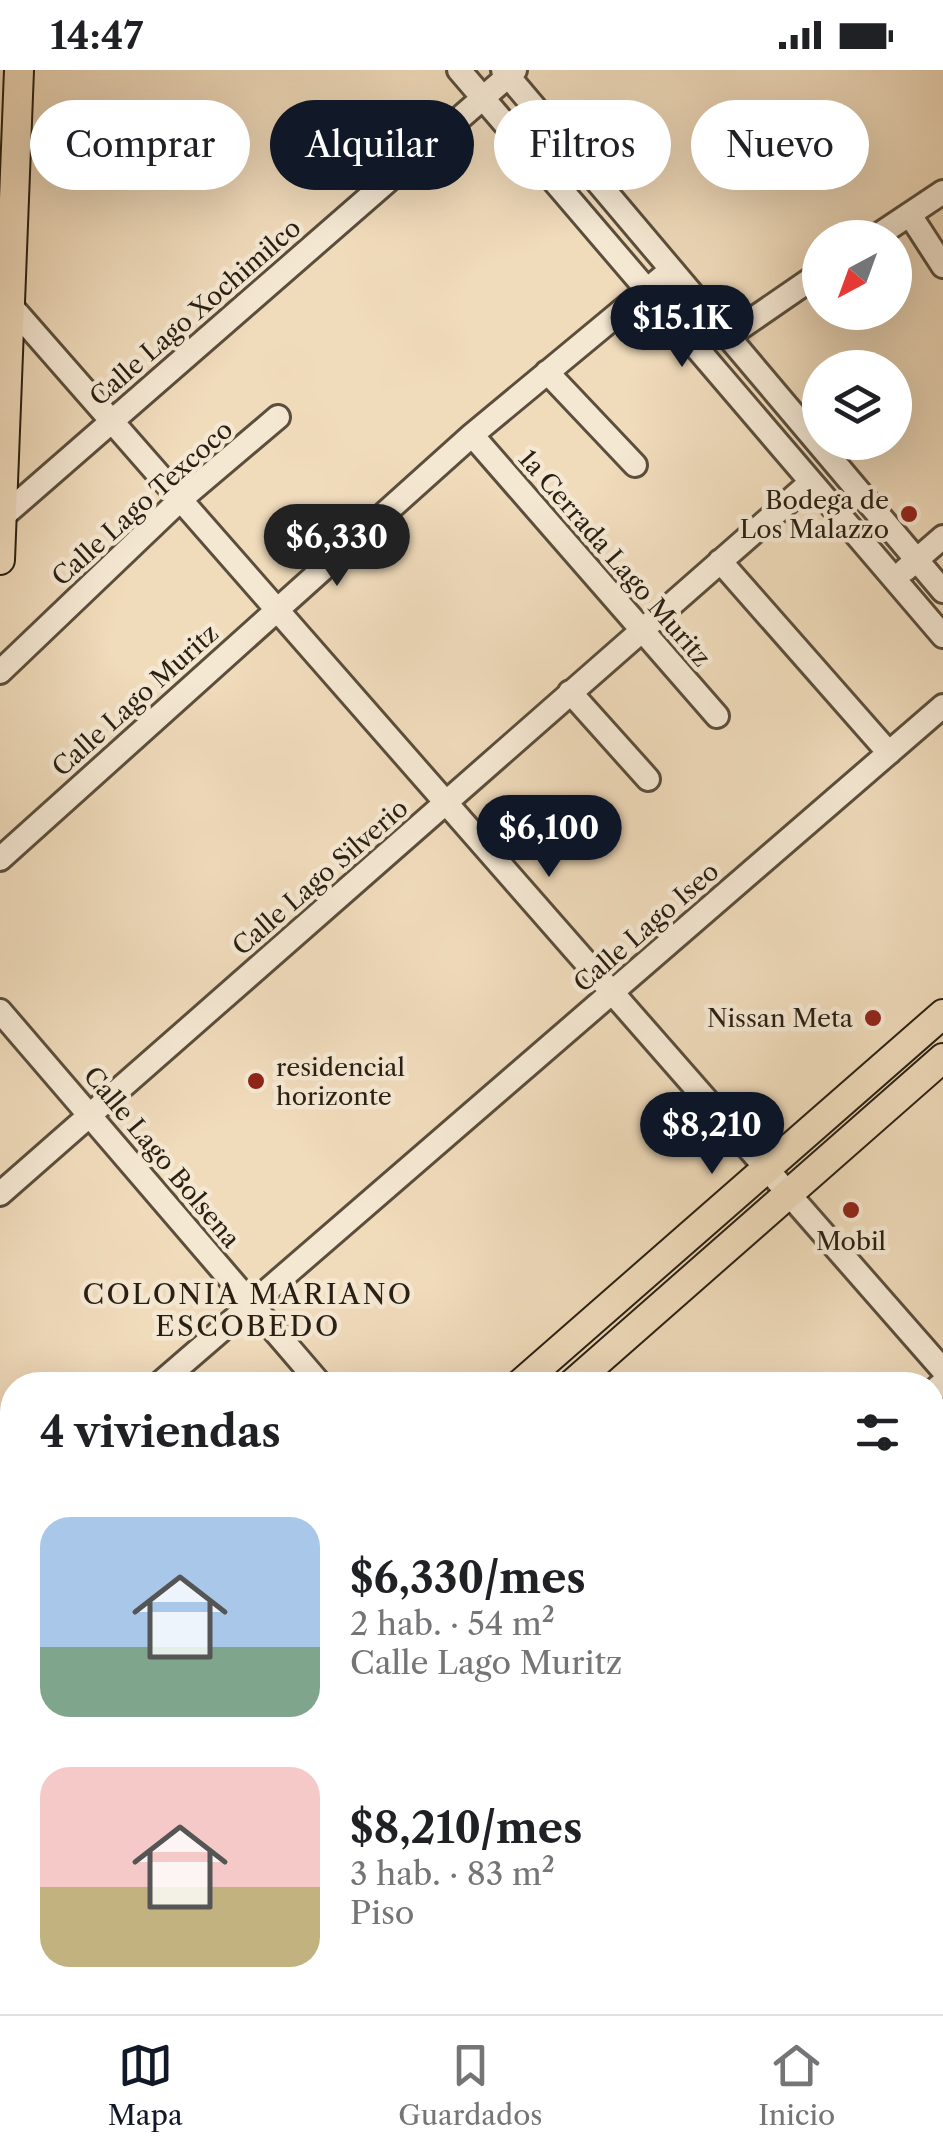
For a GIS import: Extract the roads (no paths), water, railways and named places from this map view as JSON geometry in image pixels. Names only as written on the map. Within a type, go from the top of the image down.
[{"type":"main road","points":[[0,560],[5,300],[19,70]]},
{"type":"main road","points":[[534,1372],[943,1014]]},
{"type":"main road","points":[[586,1372],[943,1058]]},
{"type":"street","points":[[459,70],[943,636]]},
{"type":"street","points":[[509,72],[943,592]]},
{"type":"street","name":"Calle Lago Xochimilco","points":[[2,517],[509,72]]},
{"type":"street","points":[[902,220],[943,192]]},
{"type":"street","points":[[910,215],[943,266]]},
{"type":"street","name":"Calle Lago Muritz","points":[[0,859],[472,435],[671,270]]},
{"type":"street","points":[[727,337],[802,285]]},
{"type":"street","points":[[5,300],[943,1370]]},
{"type":"street","points":[[547,372],[635,465]]},
{"type":"street","name":"Calle Lago Texcoco","points":[[0,672],[180,500],[278,417]]},
{"type":"street","name":"1a Cerrada Lago Muritz","points":[[472,435],[716,716]]},
{"type":"street","name":"Calle Lago Silverio","points":[[0,1194],[811,482]]},
{"type":"street","points":[[894,579],[943,537]]},
{"type":"street","points":[[720,560],[889,752]]},
{"type":"street","points":[[570,692],[648,780]]},
{"type":"street","name":"Calle Lago Iseo","points":[[173,1372],[943,706]]},
{"type":"street","name":"Calle Lago Bolsena","points":[[0,1011],[310,1372]]},
{"type":"place","name":"Bodega de Los Malazzo","points":[[909,514]]},
{"type":"place","name":"Nissan Meta","points":[[873,1018]]},
{"type":"place","name":"residencial horizonte","points":[[256,1081]]},
{"type":"place","name":"Mobil","points":[[851,1210]]},
{"type":"district","name":"COLONIA MARIANO ESCOBEDO","points":[[248,1310]]}]
